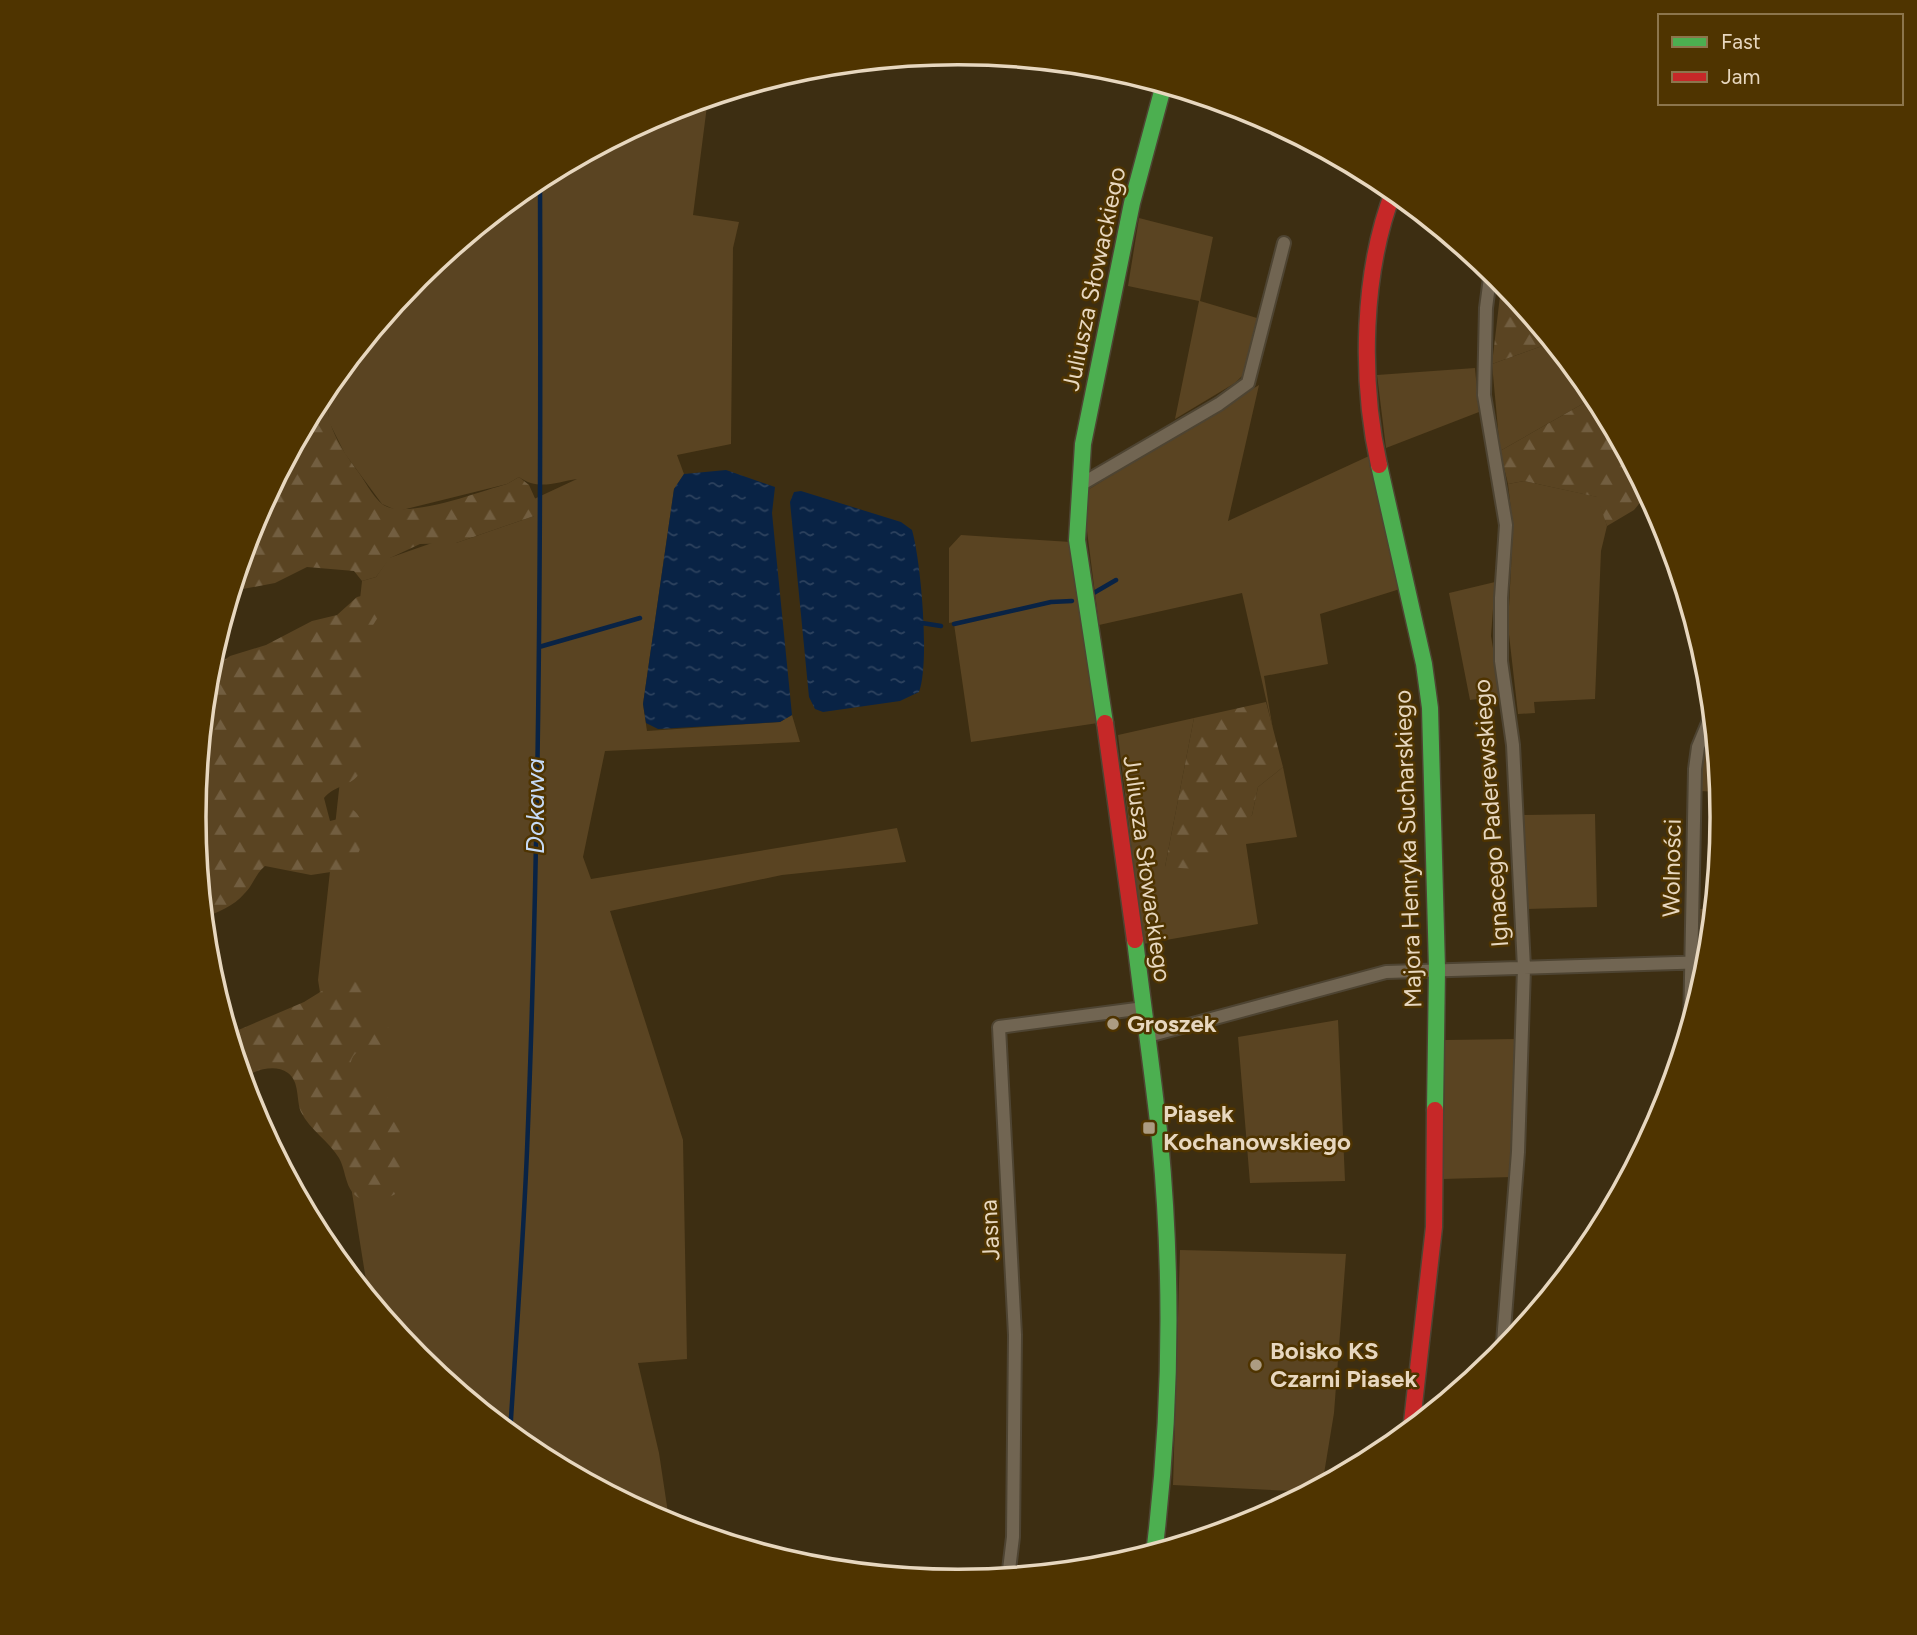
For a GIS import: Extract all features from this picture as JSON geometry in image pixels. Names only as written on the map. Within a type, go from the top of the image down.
[{"type":"street","name":"Juliusza Słowackiego","points":[[1155,1544],[1163,1488],[1168,1355],[1161,1155],[1148,1036],[1077,540],[1083,444],[1126,229],[1162,93]]},
{"type":"street","name":"Majora Henryka Sucharskiego","points":[[1390,201],[1380,225],[1371,273],[1368,356],[1374,442],[1424,664],[1430,708],[1437,968],[1434,1227],[1412,1418]]},
{"type":"street","points":[[1080,485],[1219,404],[1248,383],[1280,247]]},
{"type":"street","name":"Ignacego Paderewskiego","points":[[1489,283],[1484,395],[1506,525],[1501,661],[1513,745],[1524,968],[1518,1152],[1503,1336]]},
{"type":"street","name":"Wolności","points":[[1691,992],[1695,769],[1698,747],[1706,728]]},
{"type":"street","points":[[1148,1036],[1385,972],[1437,968],[1697,963]]},
{"type":"street","name":"Jasna","points":[[1009,1569],[1013,1537],[1016,1335],[999,1027],[1144,1008]]},
{"type":"green space","points":[[707,109],[693,215],[739,222],[733,248],[731,444],[677,455],[684,474],[674,489],[643,704],[647,731],[780,722],[792,715],[800,742],[605,751],[583,857],[591,879],[897,828],[906,862],[782,875],[610,911],[683,1140],[687,1359],[638,1363],[659,1453],[668,1512],[582,1469],[500,1415],[426,1350],[366,1282],[318,980],[362,581],[376,577],[389,558],[432,543],[456,543],[534,516],[534,499],[577,479],[540,485],[519,477],[507,484],[398,511],[382,504],[345,454],[329,422],[328,411],[333,399],[361,359],[393,321],[426,285],[500,220],[582,166],[626,142]]},
{"type":"green space","points":[[1139,218],[1213,237],[1200,301],[1257,318],[1247,371],[1235,383],[1175,419],[1199,301],[1128,286]]},
{"type":"green space","points":[[1500,295],[1544,345],[1492,364]]},
{"type":"green space","points":[[1544,345],[1586,402],[1500,451],[1492,364]]},
{"type":"green space","points":[[1475,368],[1479,412],[1386,448],[1377,375]]},
{"type":"green space","points":[[1259,385],[1228,521],[1369,456],[1400,589],[1320,614],[1328,664],[1264,676],[1273,730],[1242,593],[1099,625],[1087,531],[1086,491]]},
{"type":"green space","points":[[341,388],[342,394],[328,411],[332,427],[347,456],[382,504],[407,509],[424,507],[507,484],[519,477],[529,485],[538,505],[534,516],[456,543],[420,544],[390,558],[376,577],[362,581],[354,571],[307,567],[275,583],[242,589],[263,529],[283,485]]},
{"type":"green space","points":[[1586,402],[1641,501],[1634,510],[1607,526],[1597,497],[1524,481],[1508,484],[1500,451]]},
{"type":"green space","points":[[1524,481],[1598,497],[1607,526],[1601,551],[1595,699],[1534,702],[1535,713],[1518,714],[1508,626],[1513,528],[1508,484]]},
{"type":"green space","points":[[961,535],[1071,542],[1077,598],[1098,723],[971,742],[954,624],[1069,600],[949,623],[949,548]]},
{"type":"green space","points":[[1495,582],[1491,636],[1501,696],[1470,700],[1449,593]]},
{"type":"green space","points":[[369,594],[378,602],[380,614],[368,633],[360,773],[324,798],[330,821],[342,818],[352,809],[358,816],[364,832],[360,849],[344,870],[311,875],[265,866],[240,898],[212,914],[207,867],[207,768],[222,661],[230,656],[266,645],[312,621],[337,615],[357,597]]},
{"type":"green space","points":[[1266,702],[1283,767],[1258,787],[1252,815],[1196,869],[1165,867],[1194,718]]},
{"type":"green space","points":[[1194,718],[1165,867],[1252,815],[1258,787],[1283,767],[1297,837],[1246,844],[1258,924],[1143,944],[1118,735]]},
{"type":"green space","points":[[1707,738],[1710,792],[1699,791]]},
{"type":"green space","points":[[1595,814],[1597,907],[1527,909],[1524,815]]},
{"type":"green space","points":[[1696,909],[1706,909],[1699,955]]},
{"type":"green space","points":[[350,978],[362,987],[367,1001],[368,1020],[392,1029],[402,1037],[394,1045],[360,1050],[351,1060],[351,1082],[387,1096],[405,1141],[400,1164],[405,1186],[380,1200],[365,1200],[353,1193],[339,1158],[301,1112],[296,1086],[288,1073],[270,1068],[251,1074],[237,1031],[304,1002],[338,981]]},
{"type":"green space","points":[[1338,1020],[1345,1181],[1250,1183],[1238,1037]]},
{"type":"green space","points":[[1516,1039],[1512,1177],[1443,1179],[1445,1040]]},
{"type":"green space","name":"Boisko KS Czarni Piasek","points":[[1180,1250],[1346,1254],[1334,1413],[1324,1475],[1294,1491],[1173,1485]]},
{"type":"water","points":[[726,470],[775,487],[772,513],[792,715],[780,722],[658,729],[646,723],[643,704],[674,489],[684,474]]},
{"type":"water","points":[[801,491],[901,522],[912,530],[923,612],[924,659],[919,692],[900,701],[823,712],[815,709],[809,697],[790,502],[794,492]]},
{"type":"waterway","name":"Dokawa","points":[[511,1422],[525,1186],[535,907],[540,543],[540,192]]},
{"type":"waterway","points":[[1092,594],[1116,580]]},
{"type":"waterway","points":[[954,624],[1051,602],[1072,601]]},
{"type":"waterway","points":[[539,647],[640,618]]},
{"type":"waterway","points":[[922,623],[941,626]]},
{"type":"traffic: fast","points":[[1105,723],[1077,540],[1083,444],[1132,203],[1162,93]]},
{"type":"traffic: fast","points":[[1379,465],[1424,664],[1430,708],[1437,969],[1435,1110]]},
{"type":"traffic: fast","points":[[1135,940],[1160,1140],[1167,1244],[1167,1399],[1155,1544]]},
{"type":"traffic: jam","points":[[1379,465],[1369,398],[1367,326],[1375,255],[1390,201]]},
{"type":"traffic: jam","points":[[1105,723],[1135,940]]},
{"type":"traffic: jam","points":[[1412,1418],[1434,1227],[1435,1110]]},
{"type":"place","name":"Groszek","points":[[1113,1024]]},
{"type":"place","name":"Piasek Kochanowskiego","points":[[1149,1128]]},
{"type":"place","name":"Boisko KS Czarni Piasek","points":[[1256,1365]]}]
